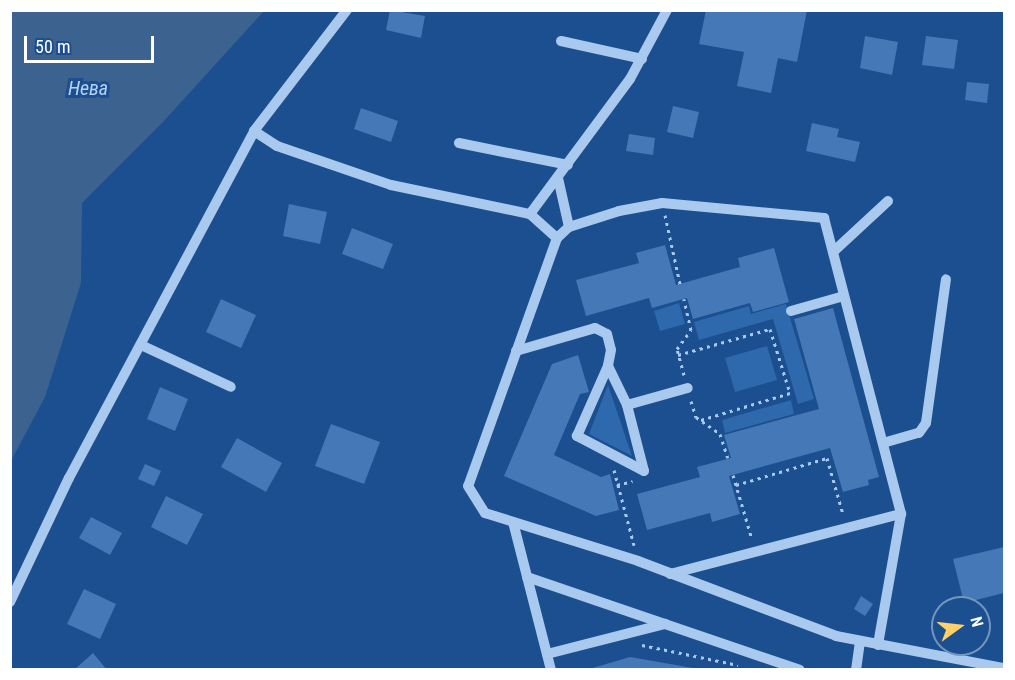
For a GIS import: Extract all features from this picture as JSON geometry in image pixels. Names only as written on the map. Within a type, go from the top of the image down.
[{"type":"street","points":[[10,602],[69,478],[254,131],[346,10]]},
{"type":"street","points":[[530,214],[568,165],[642,59],[667,10]]},
{"type":"street","points":[[561,41],[642,59]]},
{"type":"street","points":[[254,131],[277,146],[391,185],[530,214],[557,238]]},
{"type":"street","points":[[459,143],[568,165]]},
{"type":"street","points":[[558,178],[569,227]]},
{"type":"street","points":[[833,252],[888,201]]},
{"type":"street","points":[[878,645],[901,514],[824,218],[662,203],[619,211],[569,227],[557,238],[468,486],[485,513],[638,561],[807,627],[860,642],[1005,668]]},
{"type":"street","points":[[883,443],[919,433],[926,423],[946,279]]},
{"type":"street","points":[[790,311],[844,296]]},
{"type":"street","points":[[516,351],[595,328],[607,334],[611,350],[608,366],[577,436],[644,471],[627,405],[608,366]]},
{"type":"street","points":[[141,345],[231,387]]},
{"type":"street","points":[[627,405],[688,388]]},
{"type":"street","points":[[670,574],[901,514]]},
{"type":"street","points":[[513,522],[551,669]]},
{"type":"street","points":[[527,577],[800,669]]},
{"type":"street","points":[[547,654],[665,624]]},
{"type":"street","points":[[856,669],[860,642]]},
{"type":"path","points":[[662,203],[680,284]]},
{"type":"path","points":[[678,355],[771,328],[790,393],[701,420]]},
{"type":"path","points":[[736,485],[827,458],[848,527]]},
{"type":"path","points":[[733,475],[755,552]]},
{"type":"path","points":[[617,485],[638,561]]},
{"type":"path","points":[[640,645],[748,667]]},
{"type":"shaded area","points":[[679,303],[685,324],[660,331],[654,311]]},
{"type":"shaded area","points":[[786,304],[814,399],[798,404],[773,319],[699,340],[694,322],[749,306],[751,314]]},
{"type":"shaded area","points":[[767,346],[777,380],[735,392],[725,358]]},
{"type":"shaded area","points":[[608,385],[632,456],[589,434]]},
{"type":"shaded area","points":[[791,400],[794,414],[725,433],[722,420]]},
{"type":"water","name":"Нева","points":[[11,10],[264,11],[163,122],[82,203],[81,283],[45,397],[11,461]]},
{"type":"building","points":[[390,10],[425,16],[421,38],[386,30]]},
{"type":"building","points":[[706,10],[807,10],[797,62],[778,58],[771,93],[737,86],[744,52],[699,44]]},
{"type":"building","points":[[865,36],[898,42],[892,75],[860,68]]},
{"type":"building","points":[[926,36],[958,40],[954,69],[922,65]]},
{"type":"building","points":[[967,82],[989,84],[987,103],[965,100]]},
{"type":"building","points":[[673,106],[699,112],[693,138],[667,132]]},
{"type":"building","points":[[361,108],[398,121],[391,142],[354,129]]},
{"type":"building","points":[[812,123],[839,129],[837,137],[860,142],[855,162],[806,151]]},
{"type":"building","points":[[629,134],[655,138],[653,155],[626,151]]},
{"type":"building","points":[[289,204],[327,212],[320,244],[283,236]]},
{"type":"building","points":[[352,228],[393,244],[383,269],[342,254]]},
{"type":"building","points":[[665,245],[676,285],[740,267],[738,258],[774,248],[789,302],[753,312],[750,303],[693,319],[687,298],[652,308],[649,298],[586,316],[576,280],[639,263],[636,253]]},
{"type":"building","points":[[221,299],[256,315],[241,348],[206,332]]},
{"type":"building","points":[[833,308],[879,477],[868,480],[869,485],[843,492],[830,448],[729,476],[740,514],[712,522],[710,513],[647,530],[637,494],[700,477],[697,467],[731,458],[724,435],[819,409],[794,319]]},
{"type":"building","points":[[578,355],[589,392],[580,394],[554,455],[601,477],[610,474],[619,510],[596,516],[504,476],[552,364]]},
{"type":"building","points":[[160,387],[188,399],[175,431],[147,419]]},
{"type":"building","points":[[331,424],[380,442],[364,484],[315,466]]},
{"type":"building","points":[[237,438],[282,463],[266,492],[221,467]]},
{"type":"building","points":[[145,464],[161,471],[154,486],[138,479]]},
{"type":"building","points":[[166,496],[203,514],[187,545],[151,527]]},
{"type":"building","points":[[91,517],[122,533],[110,555],[79,538]]},
{"type":"building","points":[[1004,547],[1004,593],[991,596],[962,596],[953,559]]},
{"type":"building","points":[[84,589],[116,604],[100,639],[67,624]]},
{"type":"building","points":[[861,596],[873,604],[865,616],[854,609]]},
{"type":"building","points":[[93,653],[107,670],[74,670]]},
{"type":"building","points":[[630,657],[693,668],[692,670],[586,670]]}]
